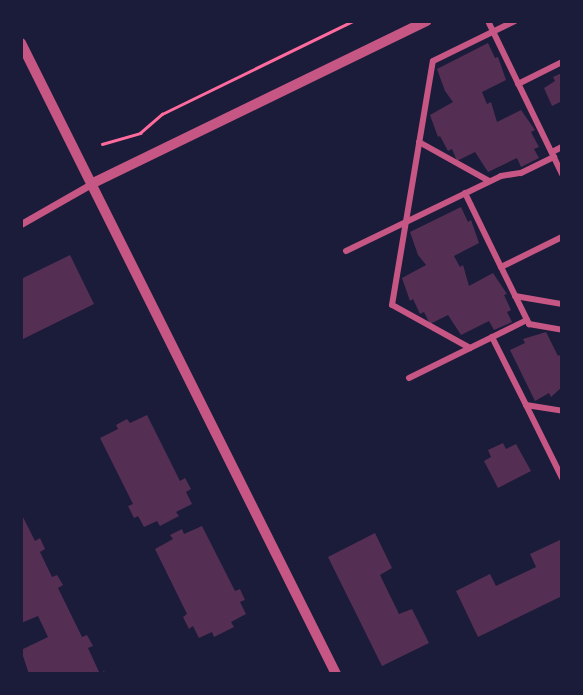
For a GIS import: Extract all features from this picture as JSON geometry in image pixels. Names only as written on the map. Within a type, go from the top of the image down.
[{"type":"street","points":[[21,224],[91,184],[426,21]]},
{"type":"street","points":[[488,21],[562,174]]},
{"type":"street","points":[[470,348],[392,305],[433,61],[515,21]]},
{"type":"street","points":[[21,43],[336,674]]},
{"type":"street","points":[[518,84],[562,62]]},
{"type":"street","points":[[419,142],[489,181]]},
{"type":"street","points":[[346,251],[489,181],[521,173],[562,147]]},
{"type":"street","points":[[465,193],[529,324],[562,330]]},
{"type":"street","points":[[502,267],[562,237]]},
{"type":"street","points":[[515,296],[562,304]]},
{"type":"street","points":[[409,378],[527,320]]},
{"type":"street","points":[[492,337],[562,478]]},
{"type":"street","points":[[526,405],[562,411]]},
{"type":"path","points":[[102,144],[140,133],[162,114],[353,21]]},
{"type":"building","points":[[488,43],[495,58],[498,57],[506,80],[482,92],[487,104],[491,102],[497,122],[521,110],[535,130],[531,132],[539,147],[534,149],[539,158],[521,167],[517,158],[488,172],[475,152],[457,161],[452,149],[448,151],[440,136],[438,137],[430,115],[453,102],[445,91],[437,69]]},
{"type":"building","points":[[562,73],[562,101],[552,106],[544,88],[555,81],[553,77]]},
{"type":"building","points":[[461,207],[468,222],[471,220],[479,243],[454,256],[460,267],[463,265],[469,286],[493,273],[507,294],[504,295],[511,310],[507,312],[512,322],[494,330],[489,321],[461,335],[448,315],[430,324],[424,312],[420,314],[413,299],[410,301],[402,278],[426,265],[418,255],[410,232]]},
{"type":"building","points":[[70,255],[94,304],[21,340],[21,279]]},
{"type":"building","points":[[546,332],[558,356],[562,354],[562,387],[551,397],[549,393],[535,401],[510,350],[525,343],[523,339]]},
{"type":"building","points":[[147,415],[180,481],[185,478],[191,489],[186,492],[192,504],[176,512],[179,516],[160,526],[157,521],[144,527],[138,516],[134,518],[128,506],[133,504],[100,438],[118,429],[116,425],[127,419],[130,423]]},
{"type":"building","points":[[503,443],[506,449],[516,444],[531,471],[498,488],[484,461],[491,457],[488,450]]},
{"type":"building","points":[[21,513],[35,541],[40,538],[45,549],[40,552],[52,577],[57,575],[63,585],[58,588],[82,637],[87,635],[93,646],[88,648],[100,674],[29,674],[21,650],[48,637],[38,616],[21,623]]},
{"type":"building","points":[[202,526],[235,591],[240,589],[245,600],[240,602],[246,614],[231,622],[234,627],[214,637],[212,632],[199,638],[193,626],[189,629],[183,617],[187,614],[155,549],[173,539],[170,535],[182,529],[184,534]]},
{"type":"building","points":[[375,533],[392,568],[380,575],[399,614],[412,609],[429,643],[382,666],[328,557]]},
{"type":"building","points":[[562,539],[562,596],[478,637],[456,591],[490,574],[496,586],[536,567],[530,554]]}]
